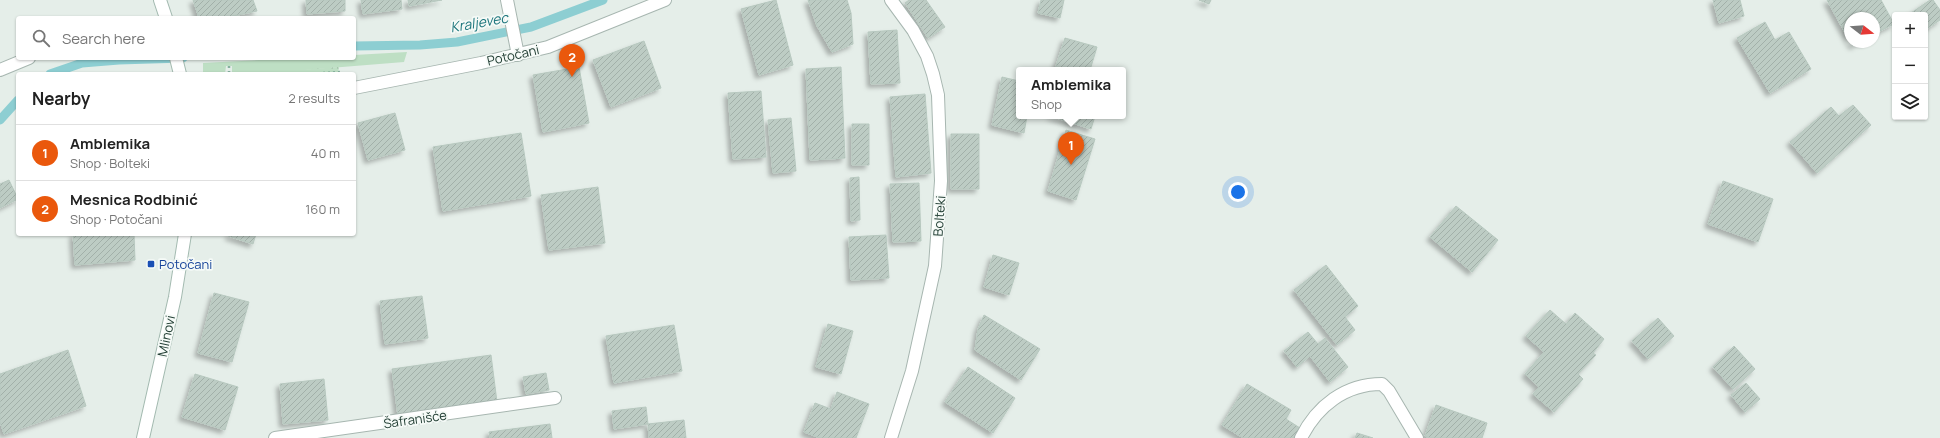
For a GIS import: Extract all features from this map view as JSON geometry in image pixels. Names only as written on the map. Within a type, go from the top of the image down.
[{"type":"street","points":[[160,0],[164,16]]},
{"type":"street","points":[[507,0],[518,55]]},
{"type":"street","name":"Potočani","points":[[356,88],[518,55],[548,47],[665,0]]},
{"type":"street","name":"Bolteki","points":[[891,0],[927,56],[938,95],[941,181],[935,266],[912,371],[891,438]]},
{"type":"street","points":[[0,70],[24,60]]},
{"type":"street","points":[[176,60],[180,72]]},
{"type":"street","name":"Mlinovi","points":[[147,438],[175,297],[185,236]]},
{"type":"street","points":[[1301,438],[1313,418],[1326,404],[1356,387],[1377,384],[1382,384],[1389,391],[1417,438]]},
{"type":"street","name":"Šafranišće","points":[[275,438],[555,398]]},
{"type":"path","points":[[229,66],[229,72]]},
{"type":"path","points":[[325,72],[342,72]]},
{"type":"green space","points":[[407,52],[404,62],[296,72],[232,72],[232,66],[226,66],[225,72],[203,72],[203,63],[261,60],[356,60],[356,55]]},
{"type":"green space","points":[[339,67],[338,72],[270,72]]},
{"type":"building","points":[[193,0],[253,0],[257,11],[233,16],[198,16]]},
{"type":"building","points":[[306,0],[345,0],[345,11],[307,14]]},
{"type":"building","points":[[361,0],[401,0],[402,9],[363,14]]},
{"type":"building","points":[[408,0],[442,0],[409,6]]},
{"type":"building","points":[[776,0],[793,65],[759,75],[741,9]]},
{"type":"building","points":[[808,0],[847,0],[851,13],[853,44],[832,52],[817,26]]},
{"type":"building","points":[[909,0],[926,0],[945,27],[928,38],[905,3]]},
{"type":"building","points":[[1041,0],[1064,0],[1060,18],[1038,13]]},
{"type":"building","points":[[1199,0],[1211,0],[1209,4]]},
{"type":"building","points":[[1713,0],[1740,0],[1744,16],[1719,23]]},
{"type":"building","points":[[1827,0],[1881,0],[1892,20],[1892,25],[1880,31],[1880,12],[1844,12],[1844,31]]},
{"type":"building","points":[[1930,0],[1933,0],[1940,10],[1940,20],[1928,28],[1928,12],[1912,12]]},
{"type":"building","points":[[1765,22],[1775,40],[1789,32],[1811,69],[1770,93],[1737,38]]},
{"type":"building","points":[[897,30],[900,83],[871,84],[868,32]]},
{"type":"building","points":[[1065,38],[1097,47],[1091,67],[1056,67]]},
{"type":"building","points":[[644,41],[661,88],[611,107],[593,60]]},
{"type":"building","points":[[579,67],[589,123],[543,132],[533,75]]},
{"type":"building","points":[[841,67],[845,158],[810,160],[806,69]]},
{"type":"building","points":[[1002,77],[1016,80],[1016,119],[1026,119],[1024,133],[992,125]]},
{"type":"building","points":[[761,91],[766,157],[733,159],[728,93]]},
{"type":"building","points":[[925,94],[931,173],[896,177],[890,97]]},
{"type":"building","points":[[1853,105],[1871,125],[1817,173],[1790,142],[1831,107],[1839,116]]},
{"type":"building","points":[[395,113],[405,150],[368,160],[358,123]]},
{"type":"building","points":[[791,118],[796,171],[773,173],[768,120]]},
{"type":"building","points":[[1059,119],[1094,119],[1091,129]]},
{"type":"building","points":[[852,124],[869,124],[869,165],[852,165]]},
{"type":"building","points":[[1066,130],[1095,139],[1076,200],[1048,191]]},
{"type":"building","points":[[521,133],[531,196],[443,211],[433,147]]},
{"type":"building","points":[[951,134],[979,134],[979,189],[951,189]]},
{"type":"building","points":[[859,177],[860,220],[851,221],[850,178]]},
{"type":"building","points":[[9,180],[16,195],[16,200],[0,208],[0,184]]},
{"type":"building","points":[[1723,181],[1773,199],[1758,242],[1708,224]]},
{"type":"building","points":[[919,183],[921,241],[893,242],[890,184]]},
{"type":"building","points":[[598,187],[605,243],[549,250],[541,195]]},
{"type":"building","points":[[1456,206],[1498,240],[1472,272],[1430,237]]},
{"type":"building","points":[[886,235],[889,278],[851,280],[849,237]]},
{"type":"building","points":[[73,236],[134,236],[135,260],[75,265]]},
{"type":"building","points":[[228,236],[255,236],[253,244]]},
{"type":"building","points":[[993,255],[1019,263],[1009,295],[984,287]]},
{"type":"building","points":[[1326,265],[1358,306],[1345,317],[1355,330],[1337,345],[1294,290]]},
{"type":"building","points":[[214,293],[249,302],[232,362],[198,353]]},
{"type":"building","points":[[422,296],[428,338],[385,344],[380,301]]},
{"type":"building","points":[[1550,310],[1566,324],[1575,313],[1604,339],[1593,353],[1596,355],[1578,374],[1583,379],[1554,412],[1533,394],[1539,387],[1525,374],[1544,352],[1526,336]]},
{"type":"building","points":[[984,315],[1040,349],[1021,380],[975,350],[978,329]]},
{"type":"building","points":[[1658,318],[1674,336],[1648,359],[1632,341]]},
{"type":"building","points":[[828,324],[853,331],[841,374],[816,367]]},
{"type":"building","points":[[674,325],[682,371],[614,383],[606,336]]},
{"type":"building","points":[[1308,332],[1318,344],[1325,338],[1348,367],[1330,382],[1310,356],[1297,367],[1284,351]]},
{"type":"building","points":[[1734,346],[1755,369],[1733,389],[1713,367]]},
{"type":"building","points":[[68,350],[86,406],[4,434],[0,422],[0,374]]},
{"type":"building","points":[[491,355],[497,402],[398,416],[392,369]]},
{"type":"building","points":[[968,367],[1015,398],[993,433],[945,402]]},
{"type":"building","points":[[546,373],[549,390],[526,394],[523,377]]},
{"type":"building","points":[[195,374],[238,387],[225,430],[182,417]]},
{"type":"building","points":[[324,379],[328,420],[283,424],[280,384]]},
{"type":"building","points":[[1746,383],[1760,399],[1745,412],[1731,395]]},
{"type":"building","points":[[1247,384],[1291,410],[1286,419],[1300,428],[1294,438],[1243,438],[1222,425]]},
{"type":"building","points":[[837,392],[869,404],[856,438],[820,438],[804,432],[815,403],[831,409]]},
{"type":"building","points":[[1436,405],[1487,423],[1482,438],[1430,438],[1425,436]]},
{"type":"building","points":[[646,407],[648,424],[614,429],[612,411]]},
{"type":"building","points":[[684,420],[686,438],[649,438],[648,424]]},
{"type":"building","points":[[550,424],[552,438],[490,438],[489,432]]},
{"type":"building","points":[[1357,433],[1373,438],[1355,438]]},
{"type":"waterway","name":"Kraljevec","points":[[356,46],[420,45],[457,42],[531,27],[603,0]]},
{"type":"waterway","name":"Kraljevec","points":[[56,72],[82,63],[119,60]]},
{"type":"waterway","name":"Kraljevec","points":[[0,120],[16,102]]},
{"type":"place","name":"Mesnica Rodbinić","points":[[572,77]]},
{"type":"place","name":"Amblemika","points":[[1071,165]]},
{"type":"place","name":"Potočani","points":[[151,264]]}]
